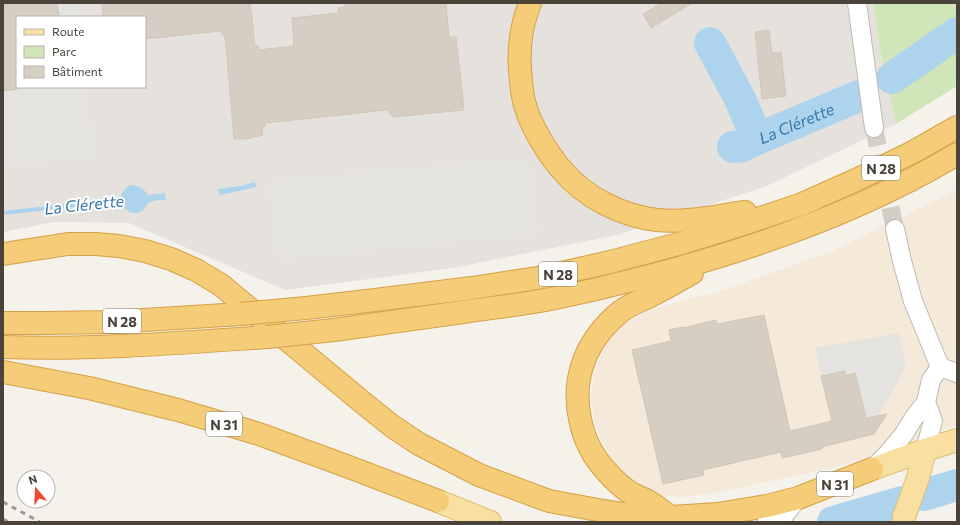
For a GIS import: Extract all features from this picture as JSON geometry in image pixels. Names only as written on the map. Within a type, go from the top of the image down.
[{"type":"highway","points":[[530,3],[521,38],[520,77],[524,104],[535,130],[546,148],[563,171],[577,185],[609,206],[623,212],[657,220],[694,220],[802,204]]},
{"type":"highway","name":"N 28","points":[[3,323],[112,322],[241,314],[367,301],[544,277],[610,262],[682,242],[743,224],[802,204],[856,180],[957,127]]},
{"type":"highway","name":"N 28","points":[[3,347],[30,348],[117,346],[267,337],[334,330],[553,299],[619,284],[723,256],[769,241],[871,200],[957,154]]},
{"type":"highway","name":"N 31","points":[[3,254],[68,244],[96,244],[119,246],[145,251],[171,259],[196,270],[221,285],[367,406],[419,444],[479,475],[549,501],[598,510],[652,517],[718,514],[767,506],[798,498],[872,469]]},
{"type":"highway","points":[[671,517],[619,484],[606,471],[588,446],[583,433],[577,402],[579,376],[587,352],[602,329],[622,310],[651,296],[723,256]]},
{"type":"highway","name":"N 31","points":[[3,372],[89,388],[178,410],[252,432],[438,501]]},
{"type":"main road","name":"N 31","points":[[872,469],[957,440]]},
{"type":"main road","points":[[904,522],[904,517],[918,478],[925,450]]},
{"type":"main road","name":"N 31","points":[[438,501],[490,522]]},
{"type":"street","points":[[857,3],[874,128]]},
{"type":"street","points":[[872,469],[904,434],[913,418],[926,402],[931,380],[952,373],[913,301],[895,229]]},
{"type":"street","points":[[925,450],[933,421],[926,402]]},
{"type":"street","points":[[767,522],[783,517],[798,498]]},
{"type":"shaded area","points":[[3,3],[873,3],[879,45],[896,124],[767,186],[617,235],[453,268],[285,290],[129,223],[55,222],[3,232]]},
{"type":"shaded area","points":[[3,3],[80,3],[81,16],[16,16],[16,88],[88,88],[95,158],[3,168]]},
{"type":"shaded area","points":[[559,3],[581,3],[565,13]]},
{"type":"shaded area","points":[[491,159],[530,162],[536,183],[540,235],[277,261],[267,180]]},
{"type":"shaded area","points":[[957,190],[957,425],[841,466],[715,493],[684,497],[659,496],[641,487],[624,473],[612,460],[594,421],[591,399],[594,373],[605,346],[619,327],[656,308],[721,291],[830,252]]},
{"type":"shaded area","points":[[899,333],[906,367],[878,416],[866,418],[855,373],[845,371],[821,376],[815,348]]},
{"type":"green space","points":[[873,3],[957,3],[957,86],[896,124],[879,45]]},
{"type":"water","points":[[255,182],[256,187],[219,195],[218,189],[241,186]]},
{"type":"water","points":[[133,185],[142,188],[148,195],[165,193],[166,200],[156,200],[150,202],[141,212],[137,213],[127,211],[121,202],[3,215],[3,211],[120,198],[126,188]]},
{"type":"building","points":[[3,3],[57,3],[59,16],[16,16],[17,89],[3,91]]},
{"type":"building","points":[[102,3],[250,3],[255,46],[258,46],[259,50],[294,46],[292,18],[339,13],[338,8],[344,7],[344,3],[446,3],[449,37],[456,37],[464,110],[393,117],[387,110],[265,123],[265,126],[262,127],[263,135],[246,139],[234,139],[225,35],[222,35],[221,31],[146,39],[146,16],[103,16]]},
{"type":"building","points":[[662,3],[692,3],[651,28],[643,14]]},
{"type":"building","points":[[769,30],[772,53],[781,52],[786,96],[762,99],[755,32]]},
{"type":"building","points":[[764,315],[790,431],[832,421],[821,376],[845,371],[846,375],[855,373],[866,418],[887,414],[874,434],[822,447],[822,449],[782,458],[781,452],[703,470],[704,475],[663,484],[632,350],[671,341],[669,330],[716,320],[717,324]]},
{"type":"waterway","name":"La Clérette","points":[[892,78],[957,33]]},
{"type":"waterway","points":[[710,43],[740,99],[757,139]]},
{"type":"waterway","name":"La Clérette","points":[[733,147],[742,146],[859,96]]},
{"type":"waterway","points":[[924,495],[957,485]]},
{"type":"waterway","points":[[833,522],[902,502]]},
{"type":"tunnel","points":[[874,128],[895,229]]},
{"type":"railway","points":[[3,502],[40,522]]},
{"type":"railway","points":[[3,519],[9,522]]}]
